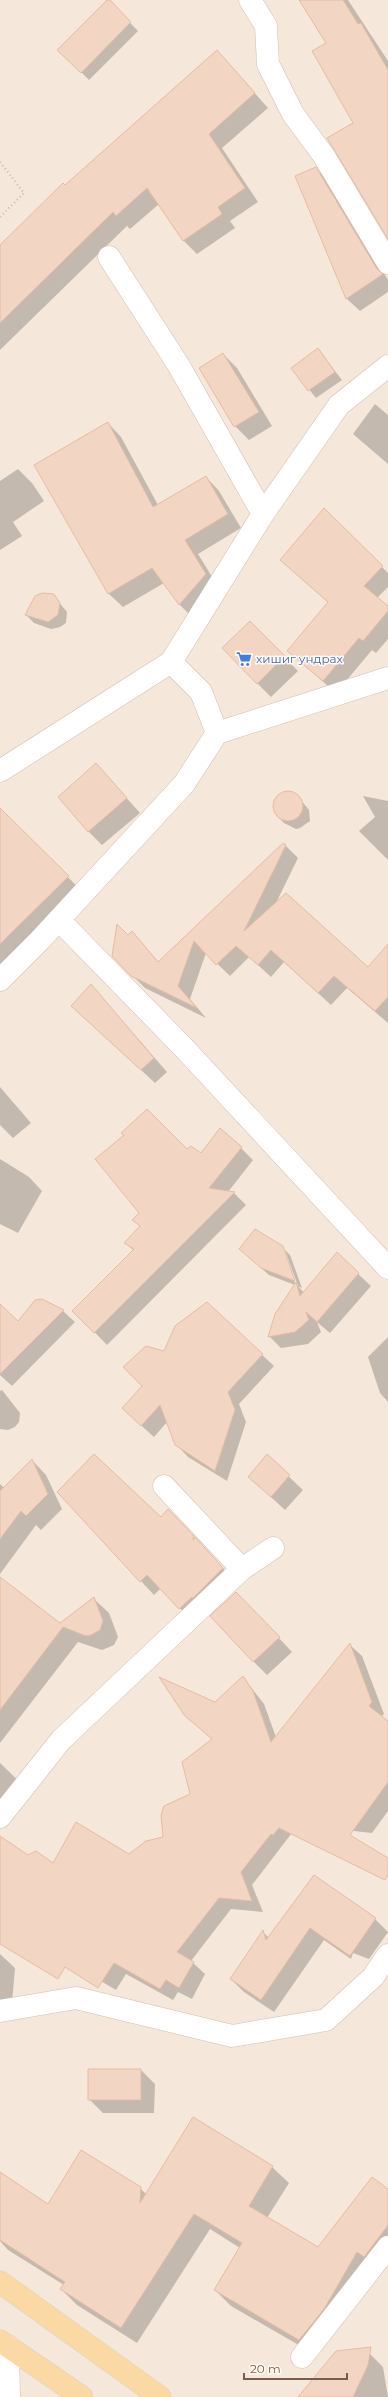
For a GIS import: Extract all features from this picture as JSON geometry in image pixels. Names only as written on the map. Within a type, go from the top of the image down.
[{"type":"main road","points":[[0,2282],[160,2397]]},
{"type":"main road","points":[[4,2344],[82,2397]]},
{"type":"street","points":[[250,0],[266,26],[268,64],[293,114],[324,156],[388,263]]},
{"type":"street","points":[[109,257],[179,366],[264,514]]},
{"type":"street","points":[[0,771],[171,662],[264,514],[339,406],[388,366]]},
{"type":"street","points":[[171,662],[201,692],[218,733]]},
{"type":"street","points":[[0,980],[59,920],[184,784],[218,733],[388,678]]},
{"type":"street","points":[[59,920],[183,1048],[388,1268]]},
{"type":"street","points":[[164,1486],[242,1569]]},
{"type":"street","points":[[0,1817],[62,1740],[242,1569],[273,1548]]},
{"type":"street","points":[[0,2011],[76,1998],[232,2036],[326,2020],[380,1980],[388,1955]]},
{"type":"street","points":[[302,2357],[388,2247]]},
{"type":"street","points":[[4,2344],[9,2397]]},
{"type":"path","points":[[0,162],[24,193],[0,217]]},
{"type":"shaded area","points":[[0,0],[388,0],[388,2397],[0,2397]]},
{"type":"building","points":[[107,0],[110,0],[131,22],[81,73],[57,50]]},
{"type":"building","points":[[299,0],[343,0],[358,24],[361,23],[388,70],[388,239],[327,138],[353,123],[312,51],[326,43]]},
{"type":"building","points":[[217,50],[255,93],[209,134],[245,188],[218,207],[222,214],[183,241],[147,188],[116,216],[113,212],[0,323],[0,245],[63,183],[65,185]]},
{"type":"building","points":[[316,167],[377,269],[383,274],[346,299],[295,176]]},
{"type":"building","points":[[318,348],[335,372],[308,391],[291,368]]},
{"type":"building","points":[[223,353],[259,412],[234,427],[199,368]]},
{"type":"building","points":[[108,422],[153,507],[206,476],[228,514],[185,540],[206,574],[179,605],[152,568],[108,594],[34,465]]},
{"type":"building","points":[[324,508],[383,566],[364,586],[388,606],[388,611],[363,641],[359,638],[323,681],[287,651],[328,602],[280,560]]},
{"type":"building","points":[[42,593],[54,594],[60,603],[58,615],[48,622],[25,615],[35,596]]},
{"type":"building","points":[[250,621],[285,656],[257,684],[222,648]]},
{"type":"building","points":[[96,763],[127,798],[88,832],[58,797]]},
{"type":"building","points":[[288,791],[299,795],[303,806],[299,817],[288,821],[277,817],[273,806],[277,795]]},
{"type":"building","points":[[0,808],[69,876],[0,944]]},
{"type":"building","points":[[283,843],[286,845],[244,931],[286,893],[368,967],[388,944],[388,997],[375,1011],[334,976],[318,993],[271,950],[258,965],[236,946],[216,965],[194,941],[178,986],[197,1008],[131,976],[112,956],[117,924],[128,935],[132,931],[158,962]]},
{"type":"building","points":[[91,984],[154,1058],[141,1070],[71,1006]]},
{"type":"building","points":[[147,1109],[187,1149],[191,1146],[201,1153],[220,1128],[242,1147],[209,1188],[235,1192],[94,1333],[72,1311],[134,1249],[124,1243],[140,1226],[132,1220],[139,1213],[95,1159],[124,1135],[121,1133]]},
{"type":"building","points":[[255,1229],[283,1246],[295,1281],[261,1268],[239,1249]]},
{"type":"building","points":[[337,1252],[359,1273],[317,1322],[306,1312],[309,1320],[295,1332],[268,1337],[275,1314],[296,1282],[300,1296]]},
{"type":"building","points":[[42,1299],[64,1310],[0,1374],[0,1304],[18,1321],[35,1300]]},
{"type":"building","points":[[207,1302],[263,1354],[228,1392],[235,1410],[215,1471],[175,1445],[160,1405],[141,1426],[122,1408],[142,1386],[123,1367],[146,1346],[164,1351],[175,1326]]},
{"type":"building","points":[[94,1454],[161,1517],[168,1509],[194,1536],[193,1540],[195,1537],[223,1568],[193,1598],[192,1597],[179,1609],[147,1575],[140,1582],[57,1492]]},
{"type":"building","points":[[267,1454],[290,1475],[271,1497],[248,1477]]},
{"type":"building","points":[[32,1459],[48,1494],[26,1516],[21,1511],[0,1539],[0,1491]]},
{"type":"building","points":[[0,1577],[60,1623],[94,1597],[103,1621],[100,1630],[86,1636],[63,1627],[0,1710]]},
{"type":"building","points":[[236,1592],[280,1637],[253,1662],[210,1616]]},
{"type":"building","points":[[350,1643],[372,1702],[369,1706],[388,1721],[388,1782],[350,1835],[388,1858],[388,1875],[385,1880],[279,1828],[273,1835],[271,1834],[241,1872],[252,1901],[219,1898],[177,1952],[194,1962],[179,1988],[166,1980],[160,1989],[114,1963],[98,1988],[65,1967],[58,1979],[0,1944],[0,1836],[28,1855],[36,1851],[53,1863],[76,1822],[129,1854],[146,1841],[163,1837],[161,1815],[164,1806],[190,1794],[182,1762],[212,1739],[185,1716],[159,1677],[215,1702],[243,1676],[253,1691],[271,1742]]},
{"type":"building","points":[[314,1875],[376,1918],[350,1956],[310,1928],[261,2000],[230,1979],[263,1930],[266,1940]]},
{"type":"building","points":[[88,2069],[141,2069],[141,2100],[88,2100]]},
{"type":"building","points":[[193,2117],[273,2166],[249,2206],[318,2247],[372,2177],[388,2189],[388,2225],[364,2257],[357,2252],[324,2309],[299,2340],[214,2290],[242,2243],[194,2214],[121,2328],[60,2289],[65,2282],[0,2240],[0,2172],[48,2204],[81,2150],[141,2187],[140,2203]]},
{"type":"building","points":[[371,2347],[368,2365],[353,2397],[298,2397],[336,2351]]},
{"type":"place","name":"хишиг ундрах","points":[[244,659]]}]
